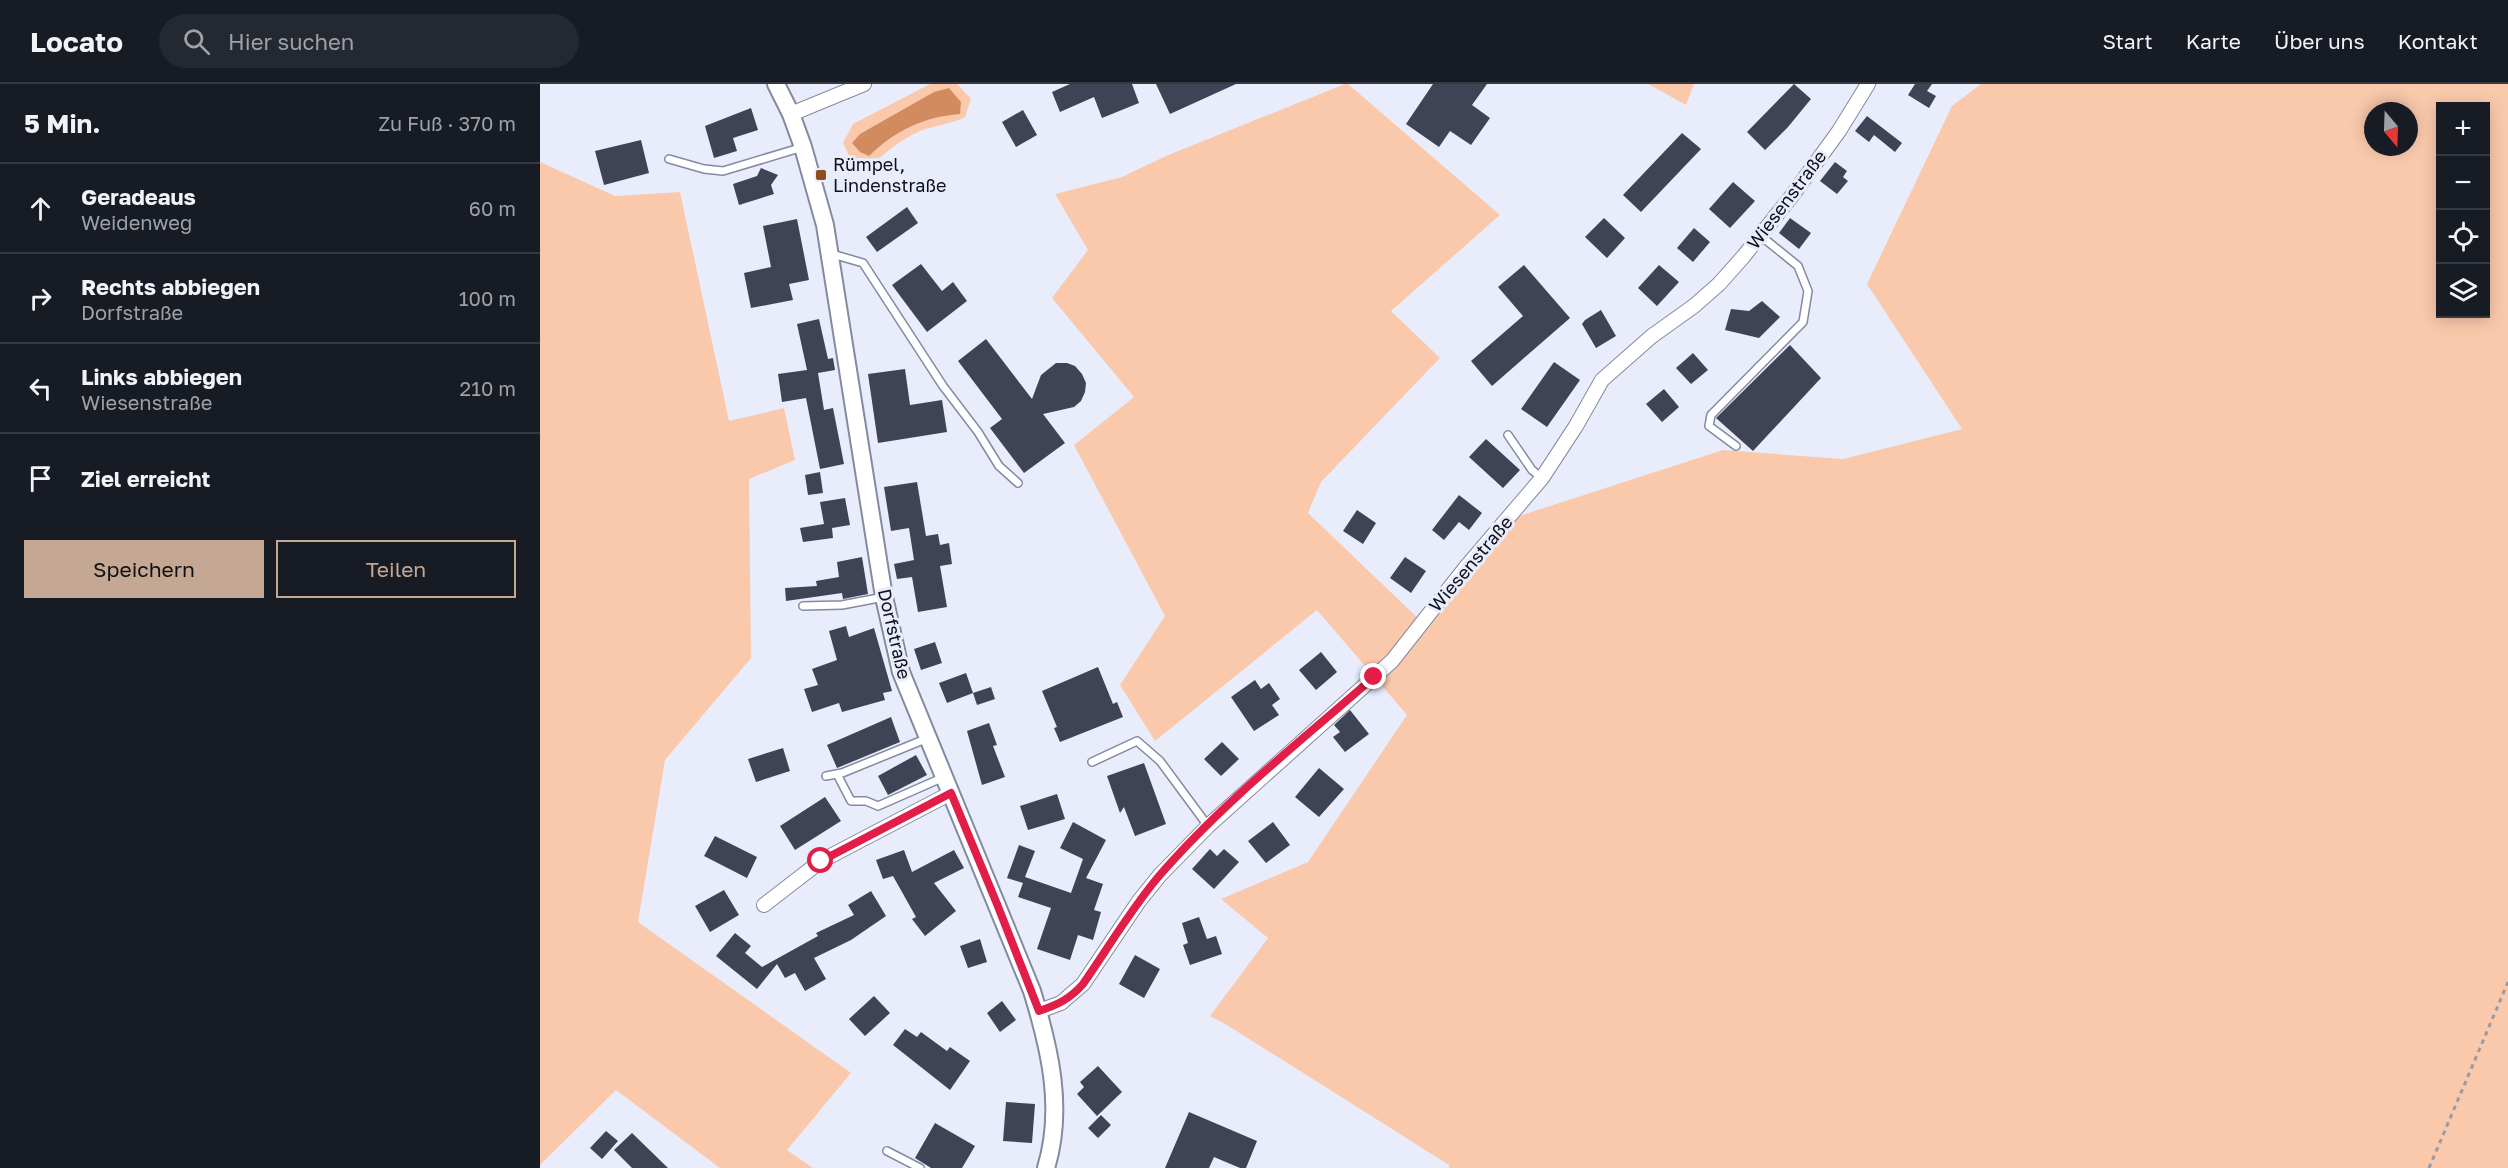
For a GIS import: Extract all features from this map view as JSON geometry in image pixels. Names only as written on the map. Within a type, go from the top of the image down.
[{"type":"street","name":"Dorfstraße","points":[[776,84],[791,114],[803,147],[817,193],[830,253],[884,597],[901,672],[1039,1011],[1050,1062],[1055,1108],[1054,1130],[1046,1168]]},
{"type":"street","points":[[791,114],[864,84]]},
{"type":"street","name":"Wiesenstraße","points":[[1039,1011],[1061,1004],[1083,984],[1139,901],[1160,875],[1208,826],[1392,661],[1466,567],[1542,478],[1572,433],[1602,380],[1652,336],[1694,306],[1719,284],[1761,236],[1839,131],[1868,84]]},
{"type":"street","points":[[764,905],[821,861],[951,793]]},
{"type":"lane","points":[[669,159],[704,169],[723,171],[803,147]]},
{"type":"lane","points":[[1737,446],[1709,426],[1711,415],[1803,322],[1808,291],[1798,266],[1761,236]]},
{"type":"lane","points":[[830,253],[863,263],[943,386],[978,432],[999,466],[1018,483]]},
{"type":"lane","points":[[1508,435],[1532,470],[1542,478]]},
{"type":"lane","points":[[803,606],[842,605],[884,597]]},
{"type":"lane","points":[[826,776],[837,774],[928,738]]},
{"type":"lane","points":[[1092,762],[1137,741],[1160,762],[1208,826]]},
{"type":"lane","points":[[837,774],[851,801],[866,801],[878,806],[944,777]]},
{"type":"lane","points":[[887,1151],[920,1168]]},
{"type":"path","points":[[2429,1168],[2508,982]]},
{"type":"shaded area","points":[[930,84],[957,84],[971,99],[965,117],[913,134],[894,146],[871,166],[853,164],[843,143],[853,124]],"holes":[[[934,92],[959,114],[933,118],[910,127],[889,139],[869,156]]]},
{"type":"shaded area","points":[[1348,84],[1500,215],[1391,311],[1440,358],[1321,482],[1308,513],[1423,623],[1519,516],[1723,450],[1843,459],[1962,429],[1867,284],[1952,106],[1981,84],[2508,84],[2508,1168],[1449,1168],[1449,1165],[1210,1016],[1268,938],[1221,899],[1308,862],[1407,715],[1317,610],[1155,741],[1120,685],[1165,616],[1074,445],[1134,397],[1052,298],[1088,250],[1055,194],[1122,177],[1166,156]]},
{"type":"shaded area","points":[[1648,84],[1694,84],[1686,105]]},
{"type":"shaded area","points":[[949,88],[961,102],[960,114],[934,118],[910,127],[889,139],[869,156],[860,152],[852,143],[860,134],[934,92]]},
{"type":"shaded area","points":[[540,162],[615,196],[680,192],[729,421],[784,408],[795,460],[749,479],[751,658],[665,760],[638,922],[851,1073],[787,1150],[813,1168],[720,1168],[616,1090],[540,1165]]},
{"type":"building","points":[[1070,84],[1132,84],[1139,103],[1102,118],[1094,97],[1060,112],[1052,92]]},
{"type":"building","points":[[1156,84],[1236,84],[1170,114]]},
{"type":"building","points":[[1433,84],[1487,84],[1472,105],[1490,118],[1471,145],[1450,131],[1439,147],[1406,124]]},
{"type":"building","points":[[1794,84],[1811,99],[1765,150],[1747,132]]},
{"type":"building","points":[[1915,84],[1932,84],[1927,91],[1936,96],[1929,108],[1908,95]]},
{"type":"building","points":[[751,108],[758,130],[733,138],[737,151],[714,158],[705,126]]},
{"type":"building","points":[[1023,110],[1037,135],[1016,147],[1002,122]]},
{"type":"building","points":[[1867,116],[1902,143],[1895,152],[1874,135],[1869,142],[1855,131]]},
{"type":"building","points":[[1682,133],[1701,149],[1641,212],[1623,195]]},
{"type":"building","points":[[641,140],[649,173],[604,185],[595,151]]},
{"type":"building","points":[[1835,162],[1847,171],[1843,177],[1848,181],[1837,194],[1820,181]]},
{"type":"building","points":[[761,168],[778,175],[771,185],[774,194],[739,205],[733,184],[757,176]]},
{"type":"building","points":[[1733,182],[1755,201],[1730,228],[1709,209]]},
{"type":"building","points":[[907,207],[918,223],[877,252],[866,237]]},
{"type":"building","points":[[1604,218],[1625,238],[1607,258],[1585,237]]},
{"type":"building","points":[[1790,218],[1811,233],[1799,249],[1779,233]]},
{"type":"building","points":[[797,219],[809,280],[789,284],[793,300],[751,308],[744,273],[771,267],[763,226]]},
{"type":"building","points":[[1694,228],[1710,242],[1693,262],[1677,248]]},
{"type":"building","points":[[921,264],[942,291],[953,282],[967,301],[927,332],[892,285]]},
{"type":"building","points":[[1524,265],[1570,318],[1492,386],[1471,361],[1523,316],[1498,287]]},
{"type":"building","points":[[1659,265],[1679,282],[1657,306],[1638,288]]},
{"type":"building","points":[[1762,301],[1780,317],[1759,338],[1725,330],[1731,309],[1749,311]]},
{"type":"building","points":[[1601,310],[1616,336],[1596,348],[1582,324]]},
{"type":"building","points":[[819,319],[828,359],[833,358],[835,370],[818,373],[824,410],[833,408],[844,464],[820,469],[806,398],[782,402],[778,374],[807,370],[797,324]]},
{"type":"building","points":[[986,339],[1032,399],[1041,375],[1056,363],[1075,366],[1086,383],[1081,401],[1074,407],[1043,414],[1065,443],[1024,473],[990,428],[1002,419],[958,361]]},
{"type":"building","points":[[1790,345],[1821,378],[1753,451],[1716,418]]},
{"type":"building","points":[[1693,353],[1708,370],[1691,384],[1676,368]]},
{"type":"building","points":[[1554,362],[1580,380],[1547,427],[1521,409]]},
{"type":"building","points":[[905,369],[910,405],[942,400],[947,432],[878,443],[868,374]]},
{"type":"building","points":[[1664,389],[1679,407],[1662,422],[1646,404]]},
{"type":"building","points":[[1486,439],[1520,470],[1503,488],[1469,457]]},
{"type":"building","points":[[820,472],[823,493],[808,495],[805,475]]},
{"type":"building","points":[[917,482],[926,536],[938,534],[940,545],[949,543],[952,564],[940,566],[947,607],[918,612],[912,577],[897,579],[894,564],[914,560],[909,528],[891,531],[884,487]]},
{"type":"building","points":[[1459,495],[1482,513],[1469,530],[1459,522],[1444,540],[1432,530]]},
{"type":"building","points":[[845,498],[850,525],[832,528],[833,538],[803,542],[800,528],[824,524],[820,502]]},
{"type":"building","points":[[1357,510],[1376,523],[1363,544],[1343,531]]},
{"type":"building","points":[[862,557],[868,594],[843,599],[842,593],[786,601],[785,588],[817,586],[816,581],[839,577],[837,562]]},
{"type":"building","points":[[1405,557],[1426,571],[1411,593],[1390,578]]},
{"type":"building","points":[[846,626],[849,637],[874,628],[892,691],[883,693],[885,700],[842,712],[839,703],[812,712],[804,689],[818,685],[812,669],[837,660],[829,631]]},
{"type":"building","points":[[935,642],[942,663],[921,670],[914,649]]},
{"type":"building","points":[[1321,652],[1337,672],[1316,690],[1299,670]]},
{"type":"building","points":[[1098,667],[1113,704],[1117,702],[1123,717],[1060,742],[1054,728],[1057,727],[1042,691]]},
{"type":"building","points":[[966,673],[973,693],[947,703],[939,683]]},
{"type":"building","points":[[1255,680],[1261,689],[1269,683],[1280,699],[1272,705],[1279,715],[1254,731],[1231,697]]},
{"type":"building","points":[[991,687],[995,699],[977,705],[973,693]]},
{"type":"building","points":[[1350,710],[1369,734],[1345,752],[1333,737],[1340,732],[1334,725]]},
{"type":"building","points":[[891,717],[900,742],[837,768],[827,745]]},
{"type":"building","points":[[989,723],[997,745],[993,746],[1005,777],[982,785],[967,731]]},
{"type":"building","points":[[1222,742],[1239,759],[1221,776],[1204,759]]},
{"type":"building","points":[[783,748],[790,771],[756,782],[748,759]]},
{"type":"building","points":[[916,755],[927,775],[888,795],[878,776]]},
{"type":"building","points":[[1144,763],[1166,824],[1135,836],[1124,807],[1120,813],[1107,776]]},
{"type":"building","points":[[1319,768],[1344,789],[1319,817],[1295,797]]},
{"type":"building","points":[[1057,794],[1065,819],[1028,830],[1020,806]]},
{"type":"building","points":[[825,797],[841,821],[795,850],[780,826]]},
{"type":"building","points":[[1073,822],[1106,840],[1086,878],[1103,884],[1094,910],[1101,912],[1093,940],[1078,935],[1070,960],[1037,949],[1051,908],[1018,897],[1023,883],[1007,878],[1019,845],[1035,851],[1025,877],[1071,893],[1083,859],[1060,848]]},
{"type":"building","points":[[1273,822],[1290,845],[1266,863],[1248,841]]},
{"type":"building","points":[[715,836],[757,857],[747,878],[704,856]]},
{"type":"building","points":[[1210,849],[1217,856],[1224,849],[1239,862],[1214,889],[1192,869]]},
{"type":"building","points":[[904,850],[912,872],[954,850],[964,868],[934,883],[956,911],[925,936],[912,919],[916,917],[893,876],[883,879],[876,860]]},
{"type":"building","points":[[724,890],[739,915],[710,932],[695,906]]},
{"type":"building","points":[[871,891],[886,916],[851,940],[814,958],[826,979],[805,991],[795,973],[785,978],[777,964],[757,989],[716,956],[735,933],[751,946],[745,953],[762,967],[818,936],[816,933],[854,915],[848,905]]},
{"type":"building","points":[[1199,917],[1207,939],[1216,936],[1222,954],[1190,965],[1183,945],[1188,943],[1182,923]]},
{"type":"building","points":[[980,939],[987,962],[968,968],[960,946]]},
{"type":"building","points":[[1135,955],[1160,969],[1144,998],[1119,984]]},
{"type":"building","points":[[874,996],[890,1013],[865,1036],[849,1019]]},
{"type":"building","points":[[1002,1001],[1016,1020],[1000,1032],[987,1013]]},
{"type":"building","points":[[905,1029],[917,1037],[921,1032],[947,1051],[950,1047],[970,1061],[950,1090],[893,1045]]},
{"type":"building","points":[[1098,1066],[1122,1092],[1097,1116],[1077,1094],[1084,1087],[1080,1082]]},
{"type":"building","points":[[1006,1102],[1035,1104],[1032,1143],[1003,1141]]},
{"type":"building","points":[[1189,1112],[1257,1141],[1246,1168],[1240,1168],[1214,1157],[1209,1168],[1165,1168]]},
{"type":"building","points":[[1101,1115],[1111,1125],[1098,1138],[1088,1128]]},
{"type":"building","points":[[935,1123],[975,1146],[962,1168],[931,1168],[915,1158]]},
{"type":"building","points":[[606,1131],[618,1141],[602,1159],[590,1148]]},
{"type":"building","points":[[632,1133],[668,1168],[632,1168],[614,1150]]},
{"type":"place","name":"Rümpel, Lindenstraße","points":[[821,175]]},
{"type":"route","points":[[821,861],[951,793],[1039,1011],[1061,1004],[1083,984],[1139,901],[1160,875],[1241,794],[1374,677]]}]
